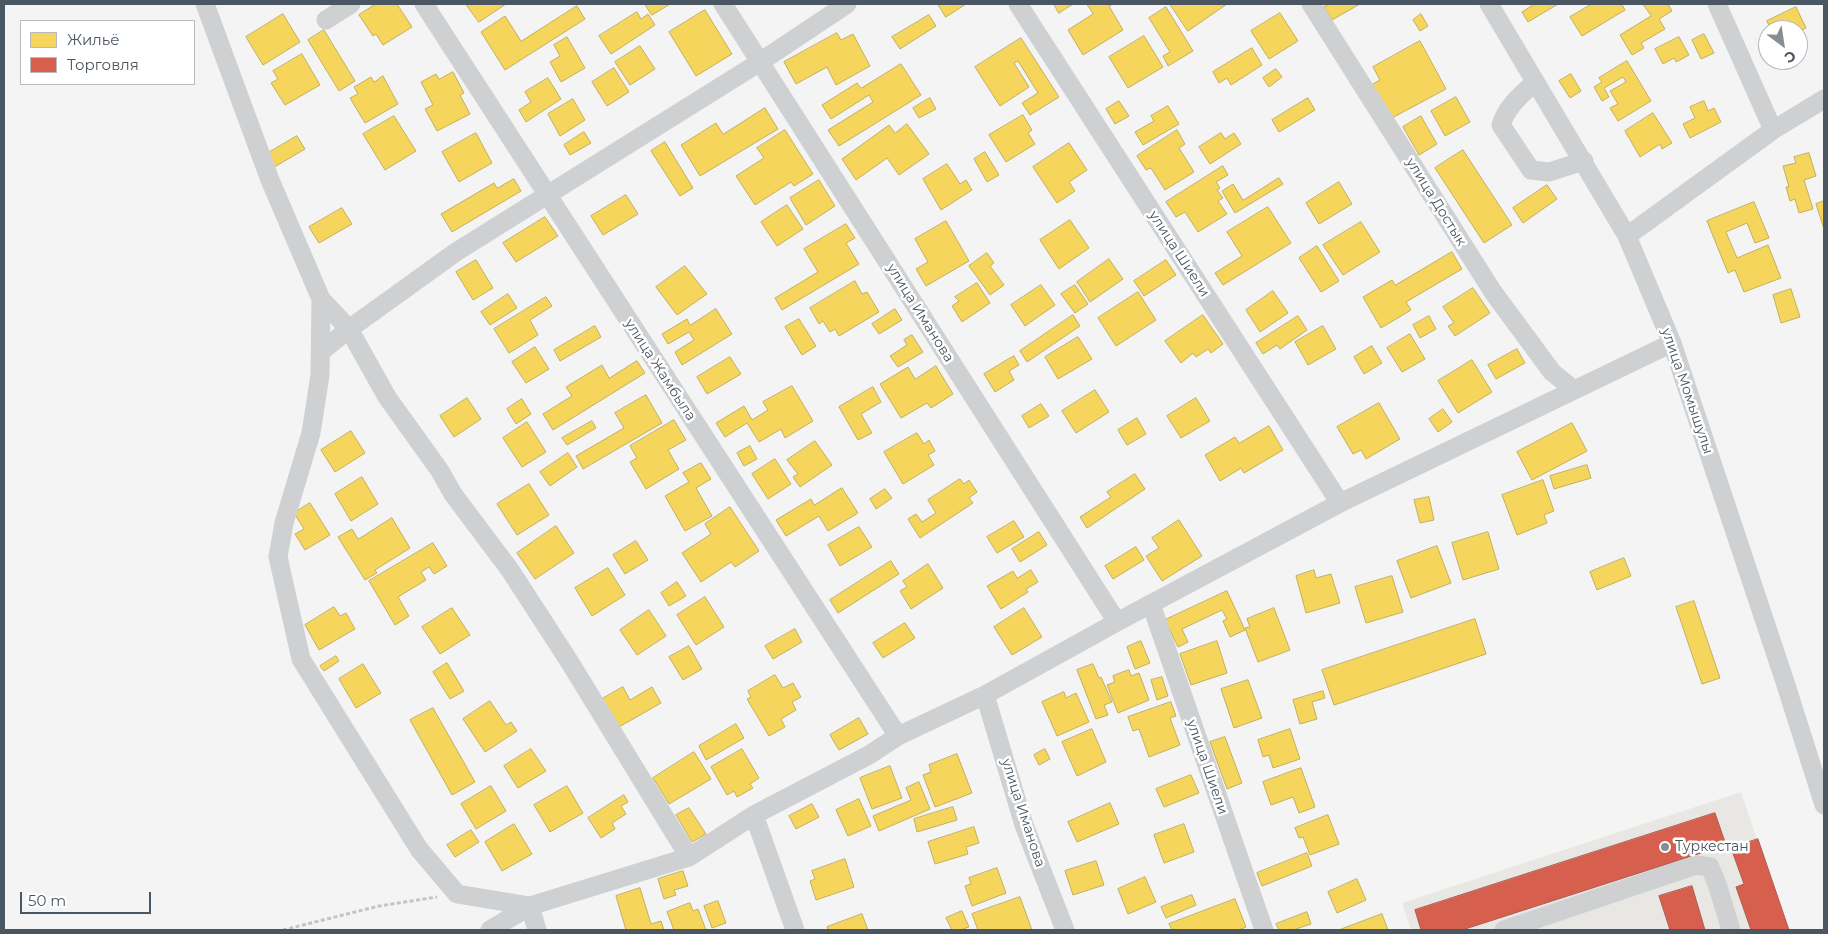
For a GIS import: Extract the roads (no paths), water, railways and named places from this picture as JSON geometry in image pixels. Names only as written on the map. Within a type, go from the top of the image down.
[{"type":"street","points":[[205,4],[270,180],[321,299],[349,329],[387,398],[440,471],[453,494],[510,570],[689,857]]},
{"type":"street","points":[[326,20],[351,4]]},
{"type":"street","name":"улица Жамбыла","points":[[424,4],[898,736]]},
{"type":"street","name":"улица Иманова","points":[[723,4],[1117,622]]},
{"type":"street","points":[[322,351],[349,329],[456,252],[760,62],[846,4]]},
{"type":"street","name":"улица Шиели","points":[[1018,4],[1340,503]]},
{"type":"street","name":"улица Достык","points":[[1311,4],[1493,292],[1552,372],[1574,390]]},
{"type":"street","name":"улица Момышулы","points":[[1490,4],[1627,236],[1672,343],[1824,805]]},
{"type":"street","points":[[1717,4],[1773,130]]},
{"type":"street","points":[[1535,82],[1515,100],[1507,111],[1501,125],[1531,170],[1549,172],[1584,161]]},
{"type":"street","points":[[1627,236],[1773,130],[1824,99]]},
{"type":"street","points":[[321,299],[322,351],[311,433],[284,523],[278,557],[300,659],[419,849],[457,894],[530,906]]},
{"type":"street","points":[[490,930],[530,906],[689,857],[754,815],[869,755],[898,736],[985,695],[1340,503],[1672,343]]},
{"type":"street","name":"улица Шиели","points":[[1151,604],[1264,930]]},
{"type":"street","name":"улица Иманова","points":[[985,695],[1024,825],[1065,930]]},
{"type":"street","points":[[754,815],[795,930]]},
{"type":"street","points":[[1504,930],[1696,865],[1710,867],[1731,930]]},
{"type":"street","points":[[530,906],[537,930]]},
{"type":"place","name":"Туркестан","points":[[1665,847]]}]
